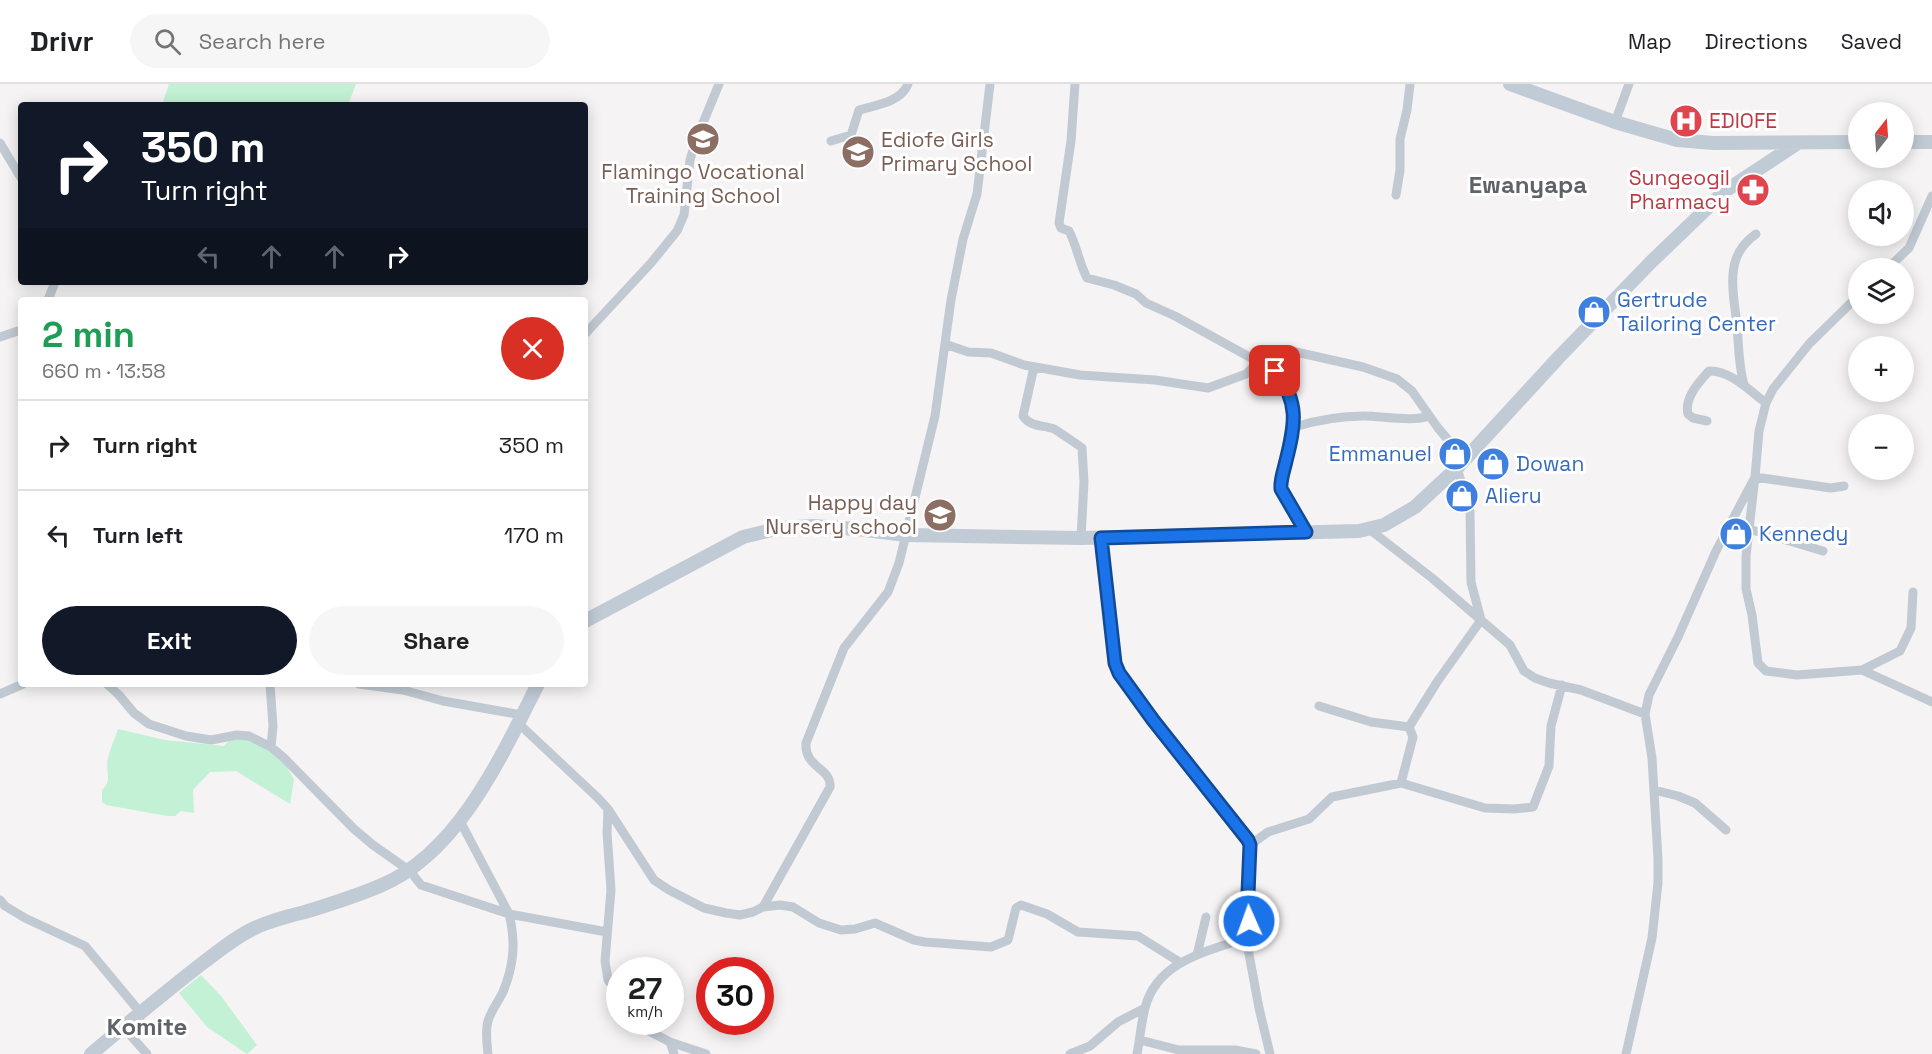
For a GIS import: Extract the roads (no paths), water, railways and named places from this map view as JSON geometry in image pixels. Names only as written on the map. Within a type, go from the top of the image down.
[{"type":"street","points":[[588,331],[651,263],[677,231],[684,215],[690,160],[719,84]]},
{"type":"street","points":[[831,141],[851,135],[859,110],[899,96],[904,93],[908,84]]},
{"type":"street","points":[[763,907],[830,787],[831,781],[828,777],[808,758],[805,751],[806,743],[844,648],[888,592],[899,563],[935,416],[951,300],[963,239],[977,194],[990,84]]},
{"type":"street","points":[[1075,84],[1071,141],[1059,223],[1061,228],[1069,231],[1081,267],[1087,278],[1136,294],[1146,303],[1175,316],[1275,371],[1285,383],[1294,406],[1295,427],[1281,489],[1306,532]]},
{"type":"street","points":[[1396,195],[1400,170],[1400,139],[1410,84]]},
{"type":"street","points":[[1510,84],[1615,122],[1677,140],[1848,142]]},
{"type":"street","points":[[1615,122],[1629,84]]},
{"type":"street","points":[[1914,142],[1932,142]]},
{"type":"street","points":[[0,143],[18,173]]},
{"type":"street","points":[[588,619],[743,537],[780,528],[813,526],[906,536],[1101,538],[1359,531],[1392,521],[1415,507],[1461,464],[1573,342],[1725,191],[1798,143]]},
{"type":"street","points":[[1898,258],[1909,248],[1932,196]]},
{"type":"street","points":[[1744,385],[1738,361],[1734,268],[1742,247],[1756,234]]},
{"type":"street","points":[[1848,306],[1809,344],[1782,376],[1766,403],[1759,430],[1746,556],[1746,589],[1758,663],[1766,671],[1782,674],[1862,670],[1900,651],[1911,628],[1913,592]]},
{"type":"street","points":[[0,337],[18,331]]},
{"type":"street","points":[[945,344],[968,352],[991,353],[1034,367],[1080,375],[1155,380],[1208,388],[1246,374],[1260,361],[1296,352],[1363,367],[1398,378],[1412,391],[1461,464],[1470,511],[1471,582],[1481,620]]},
{"type":"street","points":[[1034,367],[1023,417],[1032,424],[1059,431],[1082,448],[1084,482],[1081,538]]},
{"type":"street","points":[[1707,421],[1688,414],[1686,407],[1691,395],[1709,371],[1715,370],[1744,385],[1766,403]]},
{"type":"street","points":[[1295,427],[1319,420],[1342,418],[1419,419],[1429,416]]},
{"type":"street","points":[[1755,477],[1831,488],[1844,486]]},
{"type":"street","points":[[1626,1054],[1652,938],[1658,859],[1652,758],[1646,714],[1649,695],[1678,637],[1716,551],[1755,477]]},
{"type":"street","points":[[1731,524],[1822,551]]},
{"type":"street","points":[[1369,529],[1399,551],[1510,645],[1524,671],[1535,678],[1591,693],[1646,714]]},
{"type":"street","points":[[1101,538],[1112,651],[1119,673],[1153,720],[1242,830],[1250,845],[1249,921],[1246,938],[1270,1054]]},
{"type":"street","points":[[1409,727],[1437,682],[1481,620]]},
{"type":"street","points":[[1862,670],[1932,702]]},
{"type":"street","points":[[1250,845],[1268,832],[1309,819],[1332,797],[1401,783],[1485,808],[1533,807],[1549,766],[1551,726],[1562,685]]},
{"type":"street","points":[[0,694],[18,686]]},
{"type":"street","points":[[110,687],[134,713],[149,724],[186,736],[211,740],[237,735],[249,736],[271,747],[354,829],[410,871],[422,885],[509,914],[607,932]]},
{"type":"street","points":[[270,687],[273,726],[271,747]]},
{"type":"street","points":[[392,687],[414,689],[443,701],[520,719],[608,809],[654,880],[704,908],[740,915],[763,907],[780,905],[794,907],[819,922],[841,930],[855,929],[875,922],[914,940],[992,947],[1008,940],[1016,908],[1021,905],[1047,914],[1078,932],[1138,936],[1181,963]]},
{"type":"street","points":[[91,1054],[140,1012],[219,951],[256,927],[339,902],[410,871],[436,849],[494,770],[536,687]]},
{"type":"street","points":[[1319,706],[1371,722],[1409,727]]},
{"type":"street","points":[[1401,783],[1413,737],[1409,727]]},
{"type":"street","points":[[1654,790],[1695,803],[1726,830]]},
{"type":"street","points":[[606,972],[604,950],[611,890],[607,833],[608,809]]},
{"type":"street","points":[[459,819],[509,914],[513,930],[514,954],[502,993],[488,1022],[486,1035],[488,1054]]},
{"type":"street","points":[[0,900],[5,906],[25,918],[85,946],[140,1012]]},
{"type":"street","points":[[1197,955],[1206,917]]},
{"type":"street","points":[[1137,1054],[1145,1008],[1159,979],[1197,955],[1246,938]]},
{"type":"street","points":[[1071,1054],[1090,1046],[1118,1022],[1145,1008]]},
{"type":"street","points":[[123,1027],[147,1054]]},
{"type":"street","points":[[656,1035],[706,1054]]},
{"type":"street","points":[[1140,1040],[1179,1050],[1234,1050],[1256,1054]]},
{"type":"street","points":[[670,1042],[674,1054]]},
{"type":"place","name":"EDIOFE","points":[[1686,121]]},
{"type":"place","name":"Flamingo Vocational Training School","points":[[703,139]]},
{"type":"place","name":"Ediofe Girls Primary School","points":[[858,152]]},
{"type":"place","name":"Sungeogil Pharmacy","points":[[1753,190]]},
{"type":"place","name":"Gertrude Tailoring Center","points":[[1594,312]]},
{"type":"place","name":"Emmanuel","points":[[1455,454]]},
{"type":"place","name":"Dowan","points":[[1493,464]]},
{"type":"place","name":"Alieru","points":[[1462,496]]},
{"type":"place","name":"Happy day Nursery school","points":[[940,515]]},
{"type":"place","name":"Kennedy","points":[[1736,534]]},
{"type":"district","name":"Ewanyapa","points":[[1528,185]]},
{"type":"district","name":"Komite","points":[[147,1027]]}]
